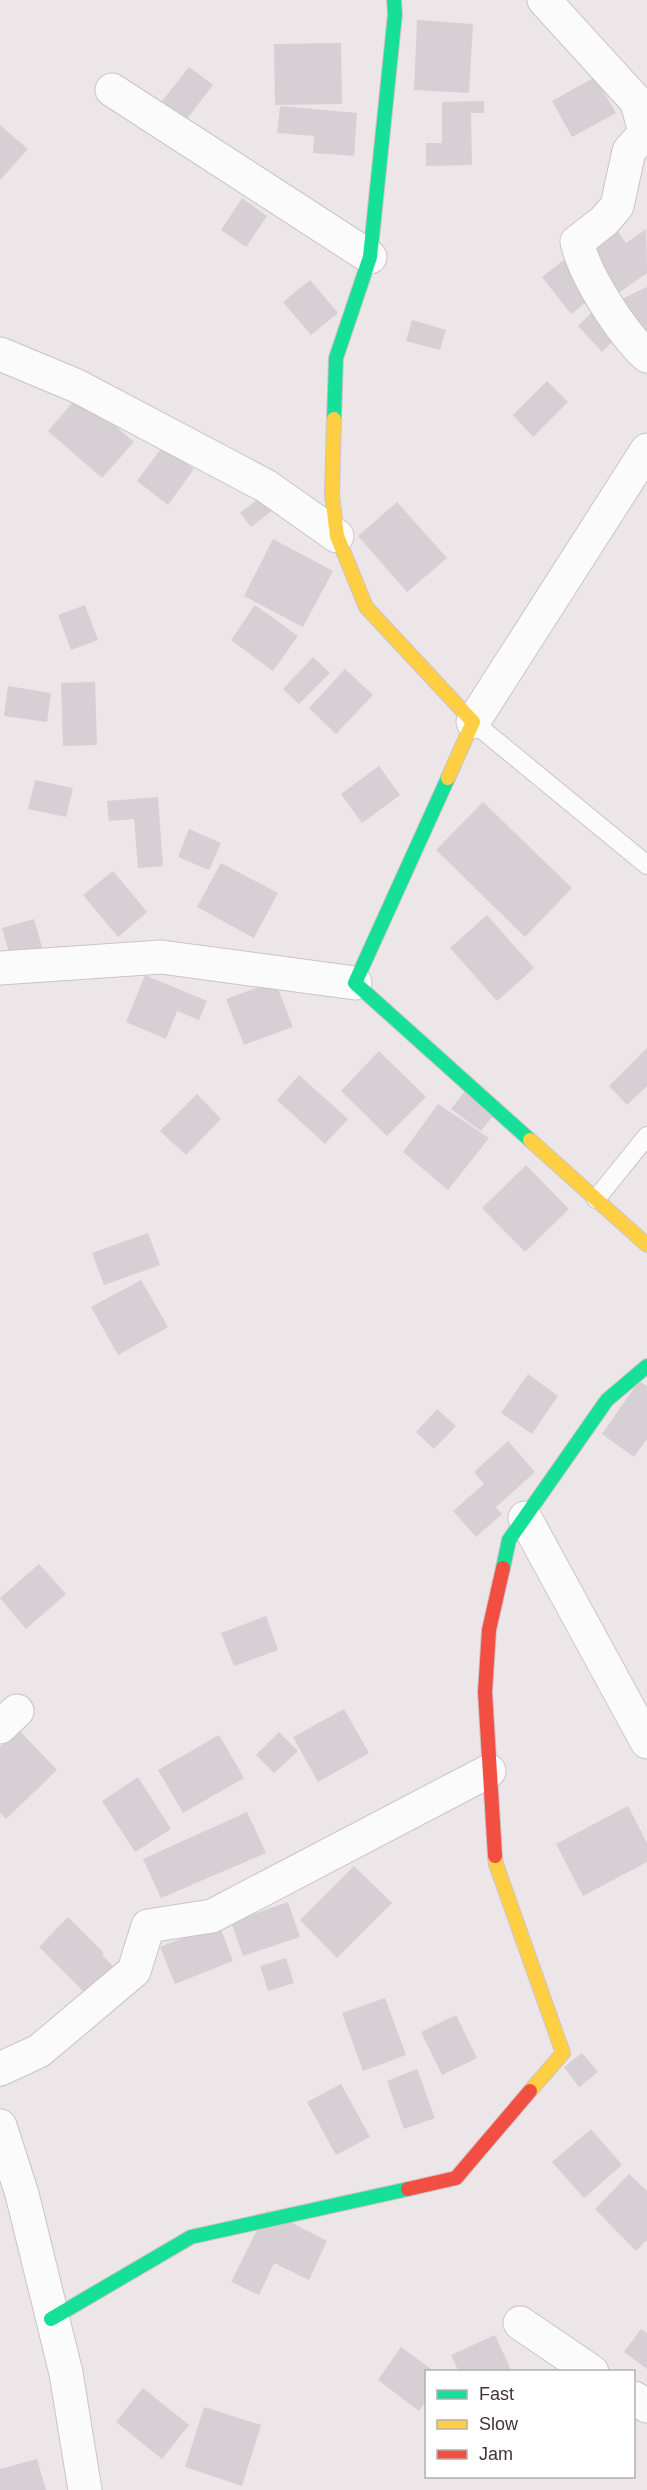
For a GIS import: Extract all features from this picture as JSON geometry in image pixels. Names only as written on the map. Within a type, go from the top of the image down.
[{"type":"street","points":[[394,0],[395,14],[370,257],[336,358],[332,495],[338,536],[366,607],[473,722]]},
{"type":"street","points":[[544,0],[637,102],[645,133],[628,151],[617,206],[604,221],[577,242],[581,260],[601,294],[633,343],[647,356]]},
{"type":"street","points":[[112,90],[370,257]]},
{"type":"street","points":[[0,354],[77,386],[266,486],[338,536]]},
{"type":"street","points":[[355,983],[473,722],[647,450]]},
{"type":"street","points":[[0,968],[161,957],[355,983],[647,1245]]},
{"type":"street","points":[[51,2319],[191,2238],[456,2178],[563,2053],[496,1864],[485,1692],[489,1630],[509,1540],[608,1400],[647,1366]]},
{"type":"street","points":[[525,1518],[647,1742]]},
{"type":"street","points":[[0,2069],[39,2051],[134,1971],[148,1926],[212,1916],[489,1771]]},
{"type":"street","points":[[0,2126],[22,2194],[66,2373],[85,2490]]},
{"type":"street","points":[[520,2323],[589,2370]]},
{"type":"lane","points":[[473,722],[647,865]]},
{"type":"lane","points":[[596,1199],[647,1136]]},
{"type":"building","points":[[417,20],[473,24],[469,93],[414,90]]},
{"type":"building","points":[[341,43],[342,104],[275,105],[274,44]]},
{"type":"building","points":[[189,67],[213,85],[186,120],[162,101]]},
{"type":"building","points":[[595,77],[616,113],[572,137],[552,101]]},
{"type":"building","points":[[484,101],[484,113],[471,113],[472,165],[426,166],[426,143],[442,143],[442,102]]},
{"type":"building","points":[[280,106],[357,113],[354,156],[313,153],[314,136],[277,133]]},
{"type":"building","points":[[0,125],[28,149],[0,180]]},
{"type":"building","points":[[242,198],[267,216],[246,247],[221,230]]},
{"type":"building","points":[[646,229],[647,273],[613,297],[583,255],[617,230],[626,243]]},
{"type":"building","points":[[564,260],[593,297],[571,314],[542,277]]},
{"type":"building","points":[[310,280],[338,313],[311,335],[283,302]]},
{"type":"building","points":[[647,287],[647,345],[622,299]]},
{"type":"building","points":[[597,307],[622,332],[602,352],[578,326]]},
{"type":"building","points":[[412,320],[446,330],[440,350],[406,341]]},
{"type":"building","points":[[547,381],[568,402],[533,437],[513,415]]},
{"type":"building","points":[[79,395],[134,442],[102,478],[48,431]]},
{"type":"building","points":[[163,446],[194,469],[168,505],[137,481]]},
{"type":"building","points":[[263,495],[274,509],[251,527],[240,513]]},
{"type":"building","points":[[397,502],[447,558],[407,592],[358,536]]},
{"type":"building","points":[[273,539],[333,571],[303,627],[244,596]]},
{"type":"building","points":[[85,605],[98,640],[71,650],[58,615]]},
{"type":"building","points":[[255,605],[298,636],[273,671],[231,640]]},
{"type":"building","points":[[313,657],[330,673],[299,704],[283,689]]},
{"type":"building","points":[[345,669],[373,695],[336,734],[309,708]]},
{"type":"building","points":[[95,682],[97,745],[63,746],[61,683]]},
{"type":"building","points":[[8,686],[51,693],[47,722],[4,716]]},
{"type":"building","points":[[379,766],[400,795],[362,823],[341,794]]},
{"type":"building","points":[[35,780],[73,788],[66,817],[28,809]]},
{"type":"building","points":[[158,797],[163,866],[138,868],[134,819],[109,821],[107,801]]},
{"type":"building","points":[[483,802],[572,888],[525,937],[436,850]]},
{"type":"building","points":[[189,829],[221,843],[209,870],[178,857]]},
{"type":"building","points":[[221,863],[278,893],[254,938],[197,907]]},
{"type":"building","points":[[113,871],[147,912],[118,937],[83,895]]},
{"type":"building","points":[[487,915],[534,968],[497,1001],[450,948]]},
{"type":"building","points":[[34,919],[44,954],[12,963],[2,928]]},
{"type":"building","points":[[145,975],[207,1001],[199,1020],[177,1011],[166,1039],[126,1022]]},
{"type":"building","points":[[275,981],[293,1027],[244,1045],[226,999]]},
{"type":"building","points":[[647,1048],[647,1086],[627,1105],[609,1086]]},
{"type":"building","points":[[379,1051],[426,1097],[387,1136],[341,1091]]},
{"type":"building","points":[[299,1075],[348,1119],[325,1144],[277,1100]]},
{"type":"building","points":[[466,1090],[496,1112],[481,1131],[451,1109]]},
{"type":"building","points":[[197,1094],[221,1119],[186,1155],[160,1131]]},
{"type":"building","points":[[438,1104],[489,1138],[448,1190],[403,1152]]},
{"type":"building","points":[[526,1165],[569,1209],[525,1252],[482,1208]]},
{"type":"building","points":[[148,1233],[160,1265],[104,1285],[92,1253]]},
{"type":"building","points":[[141,1280],[168,1327],[118,1355],[91,1307]]},
{"type":"building","points":[[528,1374],[558,1396],[532,1434],[501,1413]]},
{"type":"building","points":[[639,1381],[647,1386],[647,1439],[634,1457],[602,1434]]},
{"type":"building","points":[[437,1409],[456,1426],[434,1449],[416,1432]]},
{"type":"building","points":[[508,1441],[535,1472],[496,1507],[502,1514],[476,1537],[453,1511],[484,1484],[474,1472]]},
{"type":"building","points":[[39,1564],[66,1594],[26,1629],[0,1598]]},
{"type":"building","points":[[266,1616],[278,1650],[234,1666],[221,1633]]},
{"type":"building","points":[[344,1709],[369,1753],[318,1782],[293,1737]]},
{"type":"building","points":[[18,1729],[57,1770],[6,1819],[0,1813],[0,1747]]},
{"type":"building","points":[[279,1732],[298,1751],[274,1773],[256,1755]]},
{"type":"building","points":[[219,1735],[244,1778],[183,1813],[158,1770]]},
{"type":"building","points":[[138,1777],[171,1829],[135,1852],[102,1801]]},
{"type":"building","points":[[628,1806],[647,1843],[647,1862],[583,1896],[556,1844]]},
{"type":"building","points":[[247,1812],[266,1853],[161,1898],[143,1859]]},
{"type":"building","points":[[354,1866],[392,1903],[337,1958],[300,1920]]},
{"type":"building","points":[[288,1902],[300,1937],[243,1956],[231,1922]]},
{"type":"building","points":[[68,1917],[104,1953],[102,1955],[114,1967],[87,1995],[39,1947]]},
{"type":"building","points":[[219,1924],[233,1961],[175,1984],[160,1947]]},
{"type":"building","points":[[286,1958],[294,1983],[268,1991],[260,1966]]},
{"type":"building","points":[[385,1998],[406,2055],[363,2071],[342,2013]]},
{"type":"building","points":[[456,2015],[477,2058],[442,2075],[421,2032]]},
{"type":"building","points":[[582,2053],[598,2072],[579,2087],[564,2067]]},
{"type":"building","points":[[417,2069],[435,2118],[404,2129],[387,2081]]},
{"type":"building","points":[[341,2084],[370,2137],[336,2155],[307,2102]]},
{"type":"building","points":[[591,2129],[622,2165],[584,2198],[552,2162]]},
{"type":"building","points":[[629,2174],[647,2191],[647,2240],[636,2251],[595,2209]]},
{"type":"building","points":[[267,2210],[327,2241],[309,2280],[274,2263],[259,2295],[231,2282]]},
{"type":"building","points":[[641,2329],[647,2333],[647,2369],[624,2352]]},
{"type":"building","points":[[495,2335],[511,2370],[458,2370],[451,2355]]},
{"type":"building","points":[[401,2347],[432,2370],[425,2370],[425,2402],[419,2411],[378,2380]]},
{"type":"building","points":[[143,2388],[189,2425],[162,2459],[116,2422]]},
{"type":"building","points":[[204,2407],[261,2425],[242,2486],[185,2467]]},
{"type":"building","points":[[37,2459],[46,2490],[0,2490],[0,2469]]},
{"type":"traffic: fast","points":[[334,419],[336,358],[370,257],[395,14],[394,0]]},
{"type":"traffic: fast","points":[[448,778],[355,983],[530,1140]]},
{"type":"traffic: fast","points":[[503,1568],[509,1540],[607,1400],[647,1366]]},
{"type":"traffic: fast","points":[[51,2319],[191,2237],[408,2189]]},
{"type":"traffic: slow","points":[[334,419],[332,495],[337,536],[366,607],[473,722],[448,778]]},
{"type":"traffic: slow","points":[[530,1140],[647,1245]]},
{"type":"traffic: slow","points":[[495,1856],[563,2053],[530,2091]]},
{"type":"traffic: jam","points":[[495,1856],[485,1692],[489,1630],[503,1568]]},
{"type":"traffic: jam","points":[[408,2189],[456,2178],[530,2091]]}]
